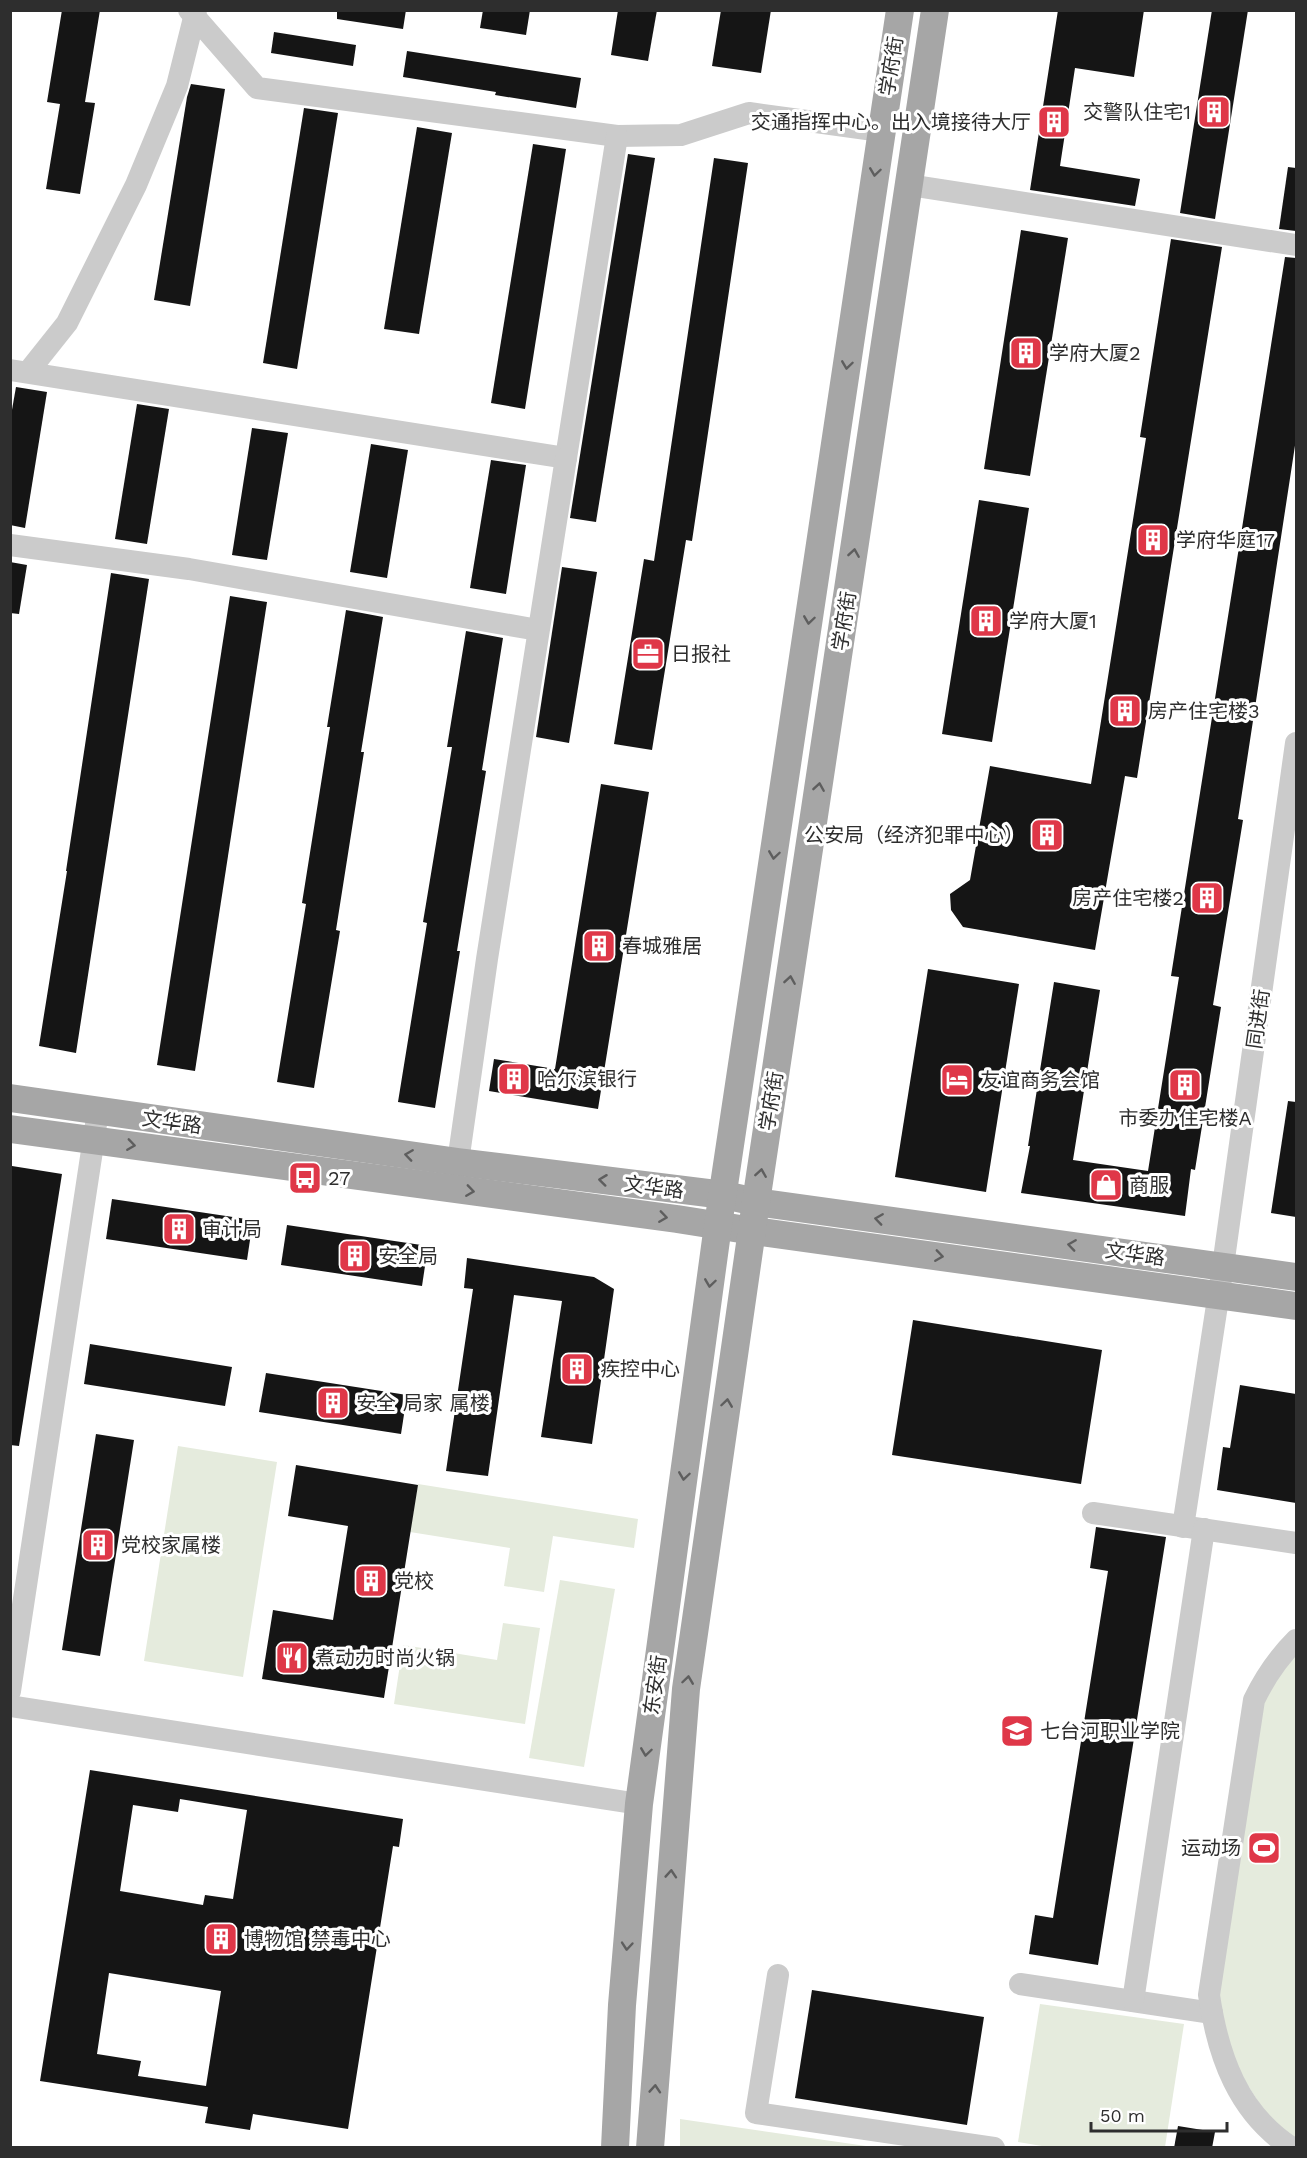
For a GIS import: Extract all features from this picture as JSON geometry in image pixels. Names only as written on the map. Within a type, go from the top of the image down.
[{"type":"main road","name":"学府街","points":[[718,1225],[900,10]]},
{"type":"main road","name":"学府街","points":[[753,1231],[935,10]]},
{"type":"main road","name":"文华路","points":[[10,1098],[458,1162],[724,1195],[756,1202],[1296,1277]]},
{"type":"main road","name":"文华路","points":[[10,1129],[1296,1306]]},
{"type":"main road","name":"东安街","points":[[615,2148],[622,2005],[639,1804],[718,1225]]},
{"type":"main road","name":"东安街","points":[[650,2148],[686,1689],[753,1231]]},
{"type":"street","points":[[193,13],[257,88],[617,136],[681,135],[749,113],[881,131]]},
{"type":"street","points":[[19,371],[67,323],[136,185],[177,86],[193,13]]},
{"type":"street","points":[[458,1162],[538,630],[617,136]]},
{"type":"street","points":[[909,185],[1296,245]]},
{"type":"street","points":[[19,371],[566,458]]},
{"type":"street","points":[[10,545],[189,569],[538,630]]},
{"type":"street","name":"同进街","points":[[1133,2001],[1193,1528],[1218,1294],[1296,743]]},
{"type":"street","points":[[10,1691],[98,1111]]},
{"type":"street","points":[[1093,1513],[1296,1543]]},
{"type":"street","points":[[1292,2148],[1257,2119],[1228,2072],[1215,2034],[1209,1995],[1254,1700],[1265,1677],[1296,1640]]},
{"type":"street","points":[[10,1706],[639,1804]]},
{"type":"street","points":[[778,1975],[756,2113],[994,2148]]},
{"type":"street","points":[[1020,1984],[1212,2013]]},
{"type":"shaded area","points":[[178,1446],[277,1462],[243,1677],[144,1661]]},
{"type":"shaded area","points":[[418,1484],[638,1519],[634,1548],[553,1536],[544,1592],[504,1586],[510,1548],[410,1532]]},
{"type":"shaded area","points":[[560,1580],[615,1589],[584,1767],[529,1758]]},
{"type":"shaded area","points":[[503,1623],[540,1628],[525,1724],[394,1704],[403,1645],[497,1660]]},
{"type":"shaded area","name":"运动场","points":[[1296,1640],[1296,2147],[1284,2142],[1215,2034],[1254,1700]]},
{"type":"shaded area","points":[[1040,2004],[1184,2024],[1165,2147],[1054,2148],[1018,2142]]},
{"type":"shaded area","points":[[680,2119],[873,2147],[680,2147]]},
{"type":"building","points":[[62,10],[100,10],[85,102],[95,103],[80,194],[46,189],[60,104],[47,102]]},
{"type":"building","points":[[337,10],[406,10],[403,29],[337,19]]},
{"type":"building","points":[[483,10],[530,10],[526,35],[480,28]]},
{"type":"building","points":[[618,10],[657,10],[648,61],[611,55]]},
{"type":"building","points":[[721,10],[771,10],[761,73],[712,66]]},
{"type":"building","name":"交通指挥中心。出入境接待大厅","points":[[1058,10],[1144,10],[1134,77],[1075,68],[1060,166],[1140,179],[1135,206],[1030,190]]},
{"type":"building","name":"交警队住宅1","points":[[1212,10],[1248,10],[1215,219],[1180,213]]},
{"type":"building","points":[[274,32],[356,45],[353,66],[271,53]]},
{"type":"building","points":[[407,51],[581,78],[576,108],[403,77]]},
{"type":"building","points":[[191,84],[225,89],[190,306],[154,300]]},
{"type":"building","points":[[304,108],[338,113],[297,369],[263,363]]},
{"type":"building","points":[[417,127],[452,133],[419,334],[384,329]]},
{"type":"building","points":[[533,144],[566,149],[525,409],[491,403]]},
{"type":"building","points":[[628,154],[655,158],[596,522],[570,518]]},
{"type":"building","points":[[714,158],[748,163],[692,541],[686,540],[652,750],[614,744],[644,559],[654,561]]},
{"type":"building","points":[[1288,167],[1296,168],[1296,231],[1279,229]]},
{"type":"building","name":"学府大厦2","points":[[1021,230],[1068,238],[1030,476],[984,469]]},
{"type":"building","points":[[1171,239],[1222,247],[1137,778],[1125,776],[1095,950],[963,927],[951,910],[950,894],[970,880],[990,766],[1091,784],[1146,438],[1140,437]]},
{"type":"building","points":[[1285,257],[1296,258],[1296,439],[1238,819],[1243,820],[1213,1005],[1221,1007],[1195,1170],[1191,1169],[1185,1216],[1021,1193],[1054,982],[1100,990],[1073,1160],[1148,1171],[1179,977],[1171,976]]},
{"type":"building","points":[[16,387],[47,392],[25,528],[10,525],[10,421]]},
{"type":"building","points":[[137,404],[169,409],[147,544],[115,539]]},
{"type":"building","points":[[252,428],[288,433],[267,560],[232,555]]},
{"type":"building","points":[[371,444],[408,450],[387,578],[350,572]]},
{"type":"building","points":[[491,460],[526,465],[506,594],[470,588]]},
{"type":"building","name":"学府大厦1","points":[[979,500],[1029,508],[992,742],[942,734]]},
{"type":"building","points":[[10,562],[27,565],[19,614],[10,613]]},
{"type":"building","points":[[562,567],[597,572],[569,743],[536,737]]},
{"type":"building","points":[[111,573],[149,579],[76,1053],[39,1046]]},
{"type":"building","points":[[230,596],[267,602],[195,1071],[157,1065]]},
{"type":"building","points":[[346,610],[383,617],[336,930],[340,931],[314,1088],[277,1082],[306,904],[302,903]]},
{"type":"building","points":[[466,631],[503,638],[482,770],[486,771],[457,951],[460,951],[435,1108],[398,1102],[427,923],[423,922],[452,747],[447,747]]},
{"type":"building","name":"春城雅居","points":[[601,784],[649,792],[598,1109],[489,1091],[494,1059],[555,1069]]},
{"type":"building","name":"友谊商务会馆","points":[[928,969],[1019,984],[986,1192],[895,1177]]},
{"type":"building","points":[[1288,1101],[1296,1102],[1296,1217],[1271,1213]]},
{"type":"building","points":[[12,1166],[62,1174],[19,1446],[10,1445],[10,1178]]},
{"type":"building","name":"审计局","points":[[112,1199],[253,1220],[247,1260],[106,1239]]},
{"type":"building","name":"安全局","points":[[287,1225],[428,1246],[422,1286],[281,1265]]},
{"type":"building","points":[[467,1258],[594,1277],[614,1289],[592,1444],[541,1437],[562,1301],[514,1295],[488,1476],[446,1471],[473,1289],[464,1288]]},
{"type":"building","points":[[913,1320],[1102,1350],[1081,1484],[892,1455]]},
{"type":"building","points":[[90,1344],[232,1367],[225,1406],[84,1384]]},
{"type":"building","name":"安全 局家 属楼","points":[[266,1373],[407,1395],[401,1434],[259,1412]]},
{"type":"building","points":[[1240,1385],[1296,1394],[1296,1503],[1217,1490],[1223,1447],[1230,1448]]},
{"type":"building","name":"党校家属楼","points":[[96,1434],[134,1440],[100,1656],[62,1650]]},
{"type":"building","name":"党校","points":[[296,1465],[418,1485],[384,1698],[262,1679],[273,1610],[333,1620],[348,1526],[288,1516]]},
{"type":"building","points":[[1096,1527],[1166,1537],[1098,1965],[1029,1954],[1035,1915],[1053,1918],[1108,1571],[1090,1568]]},
{"type":"building","name":"博物馆 禁毒中心","points":[[90,1770],[403,1819],[399,1847],[393,1846],[348,2129],[253,2114],[250,2130],[205,2123],[208,2107],[40,2081]],"holes":[[[180,1799],[247,1810],[233,1899],[205,1895],[203,1905],[120,1891],[133,1805],[178,1812]],[[109,1973],[221,1991],[206,2086],[138,2076],[141,2061],[97,2054]]]},
{"type":"building","points":[[812,1990],[984,2017],[967,2125],[795,2098]]},
{"type":"building","points":[[1178,2126],[1215,2132],[1212,2148],[1174,2148]]},
{"type":"place","name":"交警队住宅1","points":[[1214,112]]},
{"type":"place","name":"交通指挥中心。出入境接待大厅","points":[[1054,122]]},
{"type":"place","name":"学府大厦2","points":[[1026,353]]},
{"type":"place","name":"学府华庭17","points":[[1153,540]]},
{"type":"place","name":"学府大厦1","points":[[986,621]]},
{"type":"place","name":"日报社","points":[[648,654]]},
{"type":"place","name":"房产住宅楼3","points":[[1125,711]]},
{"type":"place","name":"公安局（经济犯罪中心）","points":[[1047,835]]},
{"type":"place","name":"房产住宅楼2","points":[[1207,898]]},
{"type":"place","name":"春城雅居","points":[[599,946]]},
{"type":"place","name":"哈尔滨银行","points":[[514,1079]]},
{"type":"place","name":"友谊商务会馆","points":[[957,1080]]},
{"type":"place","name":"市委办住宅楼A","points":[[1185,1085]]},
{"type":"place","name":"27","points":[[305,1178]]},
{"type":"place","name":"商服","points":[[1106,1185]]},
{"type":"place","name":"审计局","points":[[179,1229]]},
{"type":"place","name":"安全局","points":[[355,1256]]},
{"type":"place","name":"疾控中心","points":[[577,1369]]},
{"type":"place","name":"安全 局家 属楼","points":[[333,1403]]},
{"type":"place","name":"党校家属楼","points":[[98,1545]]},
{"type":"place","name":"党校","points":[[371,1581]]},
{"type":"place","name":"煮动力时尚火锅","points":[[292,1658]]},
{"type":"place","name":"七台河职业学院","points":[[1017,1731]]},
{"type":"place","name":"运动场","points":[[1264,1848]]},
{"type":"place","name":"博物馆 禁毒中心","points":[[221,1939]]}]
